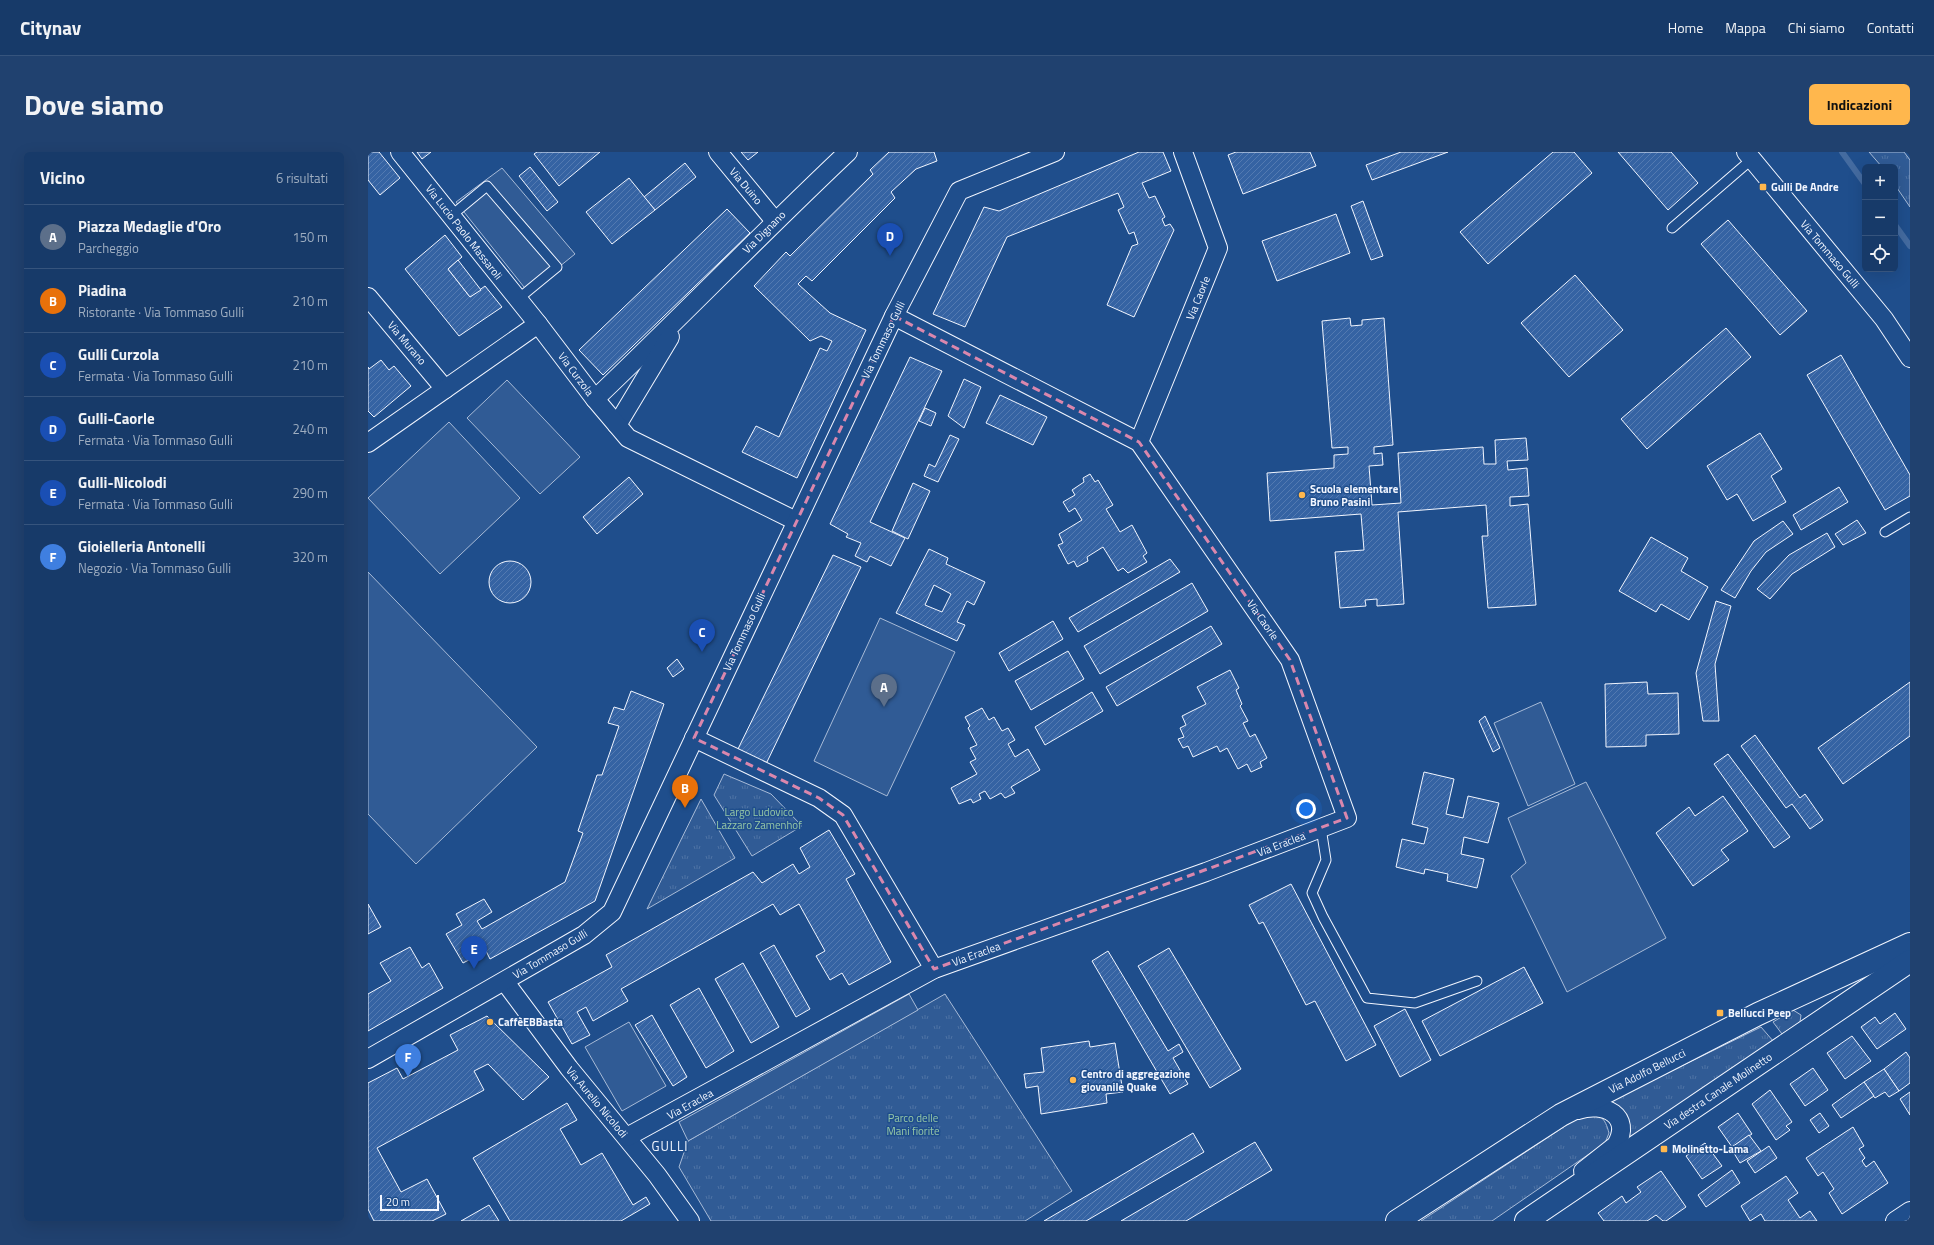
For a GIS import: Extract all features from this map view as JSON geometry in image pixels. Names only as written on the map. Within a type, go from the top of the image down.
[{"type":"street","name":"Via Lucio Paolo Massaroli","points":[[400,152],[528,311]]},
{"type":"street","name":"Via Duino","points":[[718,152],[775,220]]},
{"type":"street","name":"Via Dignano","points":[[595,399],[683,315],[775,220],[848,152]]},
{"type":"street","name":"Via Tommaso Gulli","points":[[368,1059],[505,982],[584,935],[612,912],[634,870],[694,738],[894,316],[958,191],[1055,152]]},
{"type":"street","name":"Via Caorle","points":[[1139,442],[1218,248],[1183,152]]},
{"type":"street","name":"Via Tommaso Gulli","points":[[1749,155],[1884,319],[1910,358]]},
{"type":"street","name":"Via Murano","points":[[368,297],[445,389]]},
{"type":"street","points":[[368,443],[445,389],[528,311]]},
{"type":"street","name":"Via Curzola","points":[[528,311],[595,399],[628,438],[796,521]]},
{"type":"street","name":"Via Dignano","points":[[617,425],[683,315]]},
{"type":"street","name":"Via Caorle","points":[[894,316],[1139,442],[1166,478],[1290,660],[1347,818]]},
{"type":"street","points":[[694,738],[819,798],[843,814],[934,969]]},
{"type":"street","name":"Via Eraclea","points":[[627,1137],[934,969],[1206,872],[1347,818]]},
{"type":"street","name":"Via Adolfo Bellucci","points":[[1397,1221],[1561,1115],[1758,1014],[1910,944]]},
{"type":"street","name":"Via destra Canale Molinetto","points":[[1526,1221],[1910,961]]},
{"type":"street","name":"Via Aurelio Nicolodi","points":[[505,982],[569,1068],[658,1175],[690,1221]]},
{"type":"street","points":[[1522,1221],[1565,1184],[1616,1145],[1619,1139],[1620,1124],[1614,1114],[1606,1108],[1587,1106],[1561,1115]]},
{"type":"lane","points":[[1672,228],[1749,155]]},
{"type":"lane","points":[[452,215],[488,186],[557,267],[528,311]]},
{"type":"lane","points":[[1885,532],[1910,517]]},
{"type":"lane","points":[[1321,828],[1326,860],[1312,893],[1323,917],[1367,998],[1415,1003],[1477,981]]},
{"type":"highlighted area","points":[[894,316],[1139,442],[1290,660],[1347,818],[934,969],[843,815],[819,798],[694,738]]},
{"type":"green space","points":[[1869,152],[1904,152],[1910,160],[1910,207],[1898,189],[1898,164],[1879,164]]},
{"type":"green space","name":"Largo Ludovico Lazzaro Zamenhof","points":[[724,774],[771,794],[802,826],[752,856],[714,795]]},
{"type":"green space","name":"Largo Ludovico Lazzaro Zamenhof","points":[[701,799],[735,858],[647,909]]},
{"type":"green space","name":"Parco delle Mani fiorite","points":[[945,994],[1072,1191],[1025,1221],[711,1221],[679,1167],[688,1141]]},
{"type":"green space","points":[[1793,1010],[1801,1015],[1800,1022],[1782,1034],[1773,1022]]},
{"type":"green space","points":[[1761,1027],[1774,1042],[1630,1137],[1626,1116],[1620,1108],[1610,1101]]},
{"type":"green space","points":[[1585,1113],[1595,1114],[1604,1120],[1609,1133],[1605,1143],[1492,1221],[1421,1221]]},
{"type":"shaded area","points":[[502,168],[575,254],[528,292],[456,202]]},
{"type":"shaded area","points":[[507,380],[580,457],[540,494],[467,418]]},
{"type":"shaded area","points":[[449,422],[520,498],[440,574],[368,498]]},
{"type":"shaded area","points":[[368,572],[537,747],[416,864],[368,814]]},
{"type":"shaded area","points":[[880,618],[955,652],[887,796],[814,761]]},
{"type":"shaded area","points":[[1541,702],[1575,784],[1528,806],[1494,723]]},
{"type":"shaded area","points":[[1586,782],[1666,938],[1567,992],[1511,876],[1526,863],[1508,818]]},
{"type":"shaded area","points":[[909,994],[918,1010],[688,1141],[679,1122]]},
{"type":"shaded area","points":[[629,1022],[666,1086],[622,1111],[585,1047]]},
{"type":"building","points":[[368,152],[379,152],[400,178],[380,195],[368,180]]},
{"type":"building","points":[[417,152],[431,152],[422,159]]},
{"type":"building","points":[[537,152],[600,152],[559,186],[534,154]]},
{"type":"building","points":[[741,152],[758,152],[748,160]]},
{"type":"building","points":[[889,152],[934,152],[937,161],[916,169],[891,192],[895,198],[812,281],[806,276],[798,284],[830,313],[866,330],[797,478],[742,452],[756,426],[779,437],[820,348],[827,351],[832,341],[821,336],[810,341],[754,286],[786,252],[790,256],[873,174],[870,170]]},
{"type":"building","points":[[1139,152],[1163,152],[1171,171],[1142,183],[1149,198],[1155,196],[1165,217],[1162,219],[1165,226],[1170,224],[1174,230],[1134,317],[1107,305],[1132,246],[1138,244],[1134,232],[1129,234],[1118,210],[1124,207],[1118,193],[1007,237],[965,327],[933,314],[984,207],[999,211]]},
{"type":"building","points":[[1236,152],[1310,152],[1316,166],[1243,194],[1228,155]]},
{"type":"building","points":[[1401,152],[1448,152],[1372,180],[1366,165]]},
{"type":"building","points":[[1553,152],[1574,152],[1592,173],[1488,264],[1460,232]]},
{"type":"building","points":[[1618,152],[1671,152],[1698,183],[1668,210]]},
{"type":"building","points":[[685,163],[696,177],[655,210],[644,197]]},
{"type":"building","points":[[530,167],[558,202],[547,211],[519,176]]},
{"type":"building","points":[[629,178],[655,210],[612,244],[586,212]]},
{"type":"building","points":[[1363,201],[1383,256],[1371,260],[1351,206]]},
{"type":"building","points":[[727,209],[750,233],[603,375],[579,350]]},
{"type":"building","points":[[1336,214],[1350,253],[1277,281],[1262,241]]},
{"type":"building","points":[[1728,220],[1807,311],[1780,335],[1701,244]]},
{"type":"building","points":[[445,235],[462,257],[448,269],[470,297],[485,286],[502,307],[459,336],[405,269]]},
{"type":"building","points":[[458,260],[481,290],[470,297],[448,269]]},
{"type":"building","points":[[1575,275],[1623,330],[1569,377],[1521,323]]},
{"type":"building","points":[[1350,318],[1351,326],[1362,325],[1362,320],[1384,318],[1393,445],[1374,447],[1374,454],[1382,453],[1383,465],[1369,466],[1372,505],[1401,503],[1398,453],[1483,447],[1484,464],[1496,464],[1495,440],[1526,438],[1528,460],[1507,461],[1508,470],[1527,468],[1529,496],[1510,497],[1510,506],[1528,504],[1536,605],[1488,608],[1482,536],[1488,536],[1486,505],[1398,512],[1404,604],[1377,606],[1377,599],[1365,600],[1366,606],[1340,608],[1335,552],[1364,550],[1361,514],[1270,521],[1267,473],[1334,468],[1334,455],[1348,454],[1348,447],[1332,448],[1322,321]]},
{"type":"building","points":[[1726,328],[1751,357],[1647,449],[1621,419]]},
{"type":"building","points":[[1841,355],[1910,475],[1910,496],[1885,510],[1807,375]]},
{"type":"building","points":[[910,357],[942,371],[870,522],[905,538],[891,566],[870,556],[867,562],[855,556],[861,543],[846,537],[848,534],[830,524]]},
{"type":"building","points":[[381,360],[389,370],[394,366],[411,386],[374,417],[368,411],[368,367],[369,369]]},
{"type":"building","points":[[964,379],[981,387],[964,428],[948,416]]},
{"type":"building","points":[[1000,395],[1047,417],[1033,445],[986,423]]},
{"type":"building","points":[[925,408],[936,413],[931,426],[919,421]]},
{"type":"building","points":[[1760,433],[1782,469],[1771,476],[1786,502],[1753,521],[1737,494],[1727,500],[1707,466]]},
{"type":"building","points":[[950,435],[959,439],[938,482],[924,476],[929,464],[935,467]]},
{"type":"building","points":[[1090,474],[1095,482],[1098,480],[1113,505],[1106,509],[1120,532],[1132,525],[1147,553],[1143,556],[1147,562],[1128,573],[1123,568],[1118,571],[1103,547],[1087,557],[1088,561],[1077,567],[1074,561],[1068,564],[1058,545],[1063,543],[1059,534],[1082,520],[1075,508],[1069,512],[1063,502],[1075,495],[1072,490],[1084,482],[1083,478]]},
{"type":"building","points":[[629,477],[643,494],[597,534],[583,517]]},
{"type":"building","points":[[913,483],[930,491],[908,539],[892,531]]},
{"type":"building","points":[[1839,487],[1848,502],[1801,530],[1793,515]]},
{"type":"building","points":[[1857,520],[1866,533],[1843,545],[1835,534]]},
{"type":"building","points":[[1783,521],[1793,534],[1766,552],[1751,571],[1735,598],[1721,590],[1754,541]]},
{"type":"building","points":[[1827,533],[1835,547],[1792,574],[1770,599],[1757,589],[1789,555]]},
{"type":"building","points":[[1651,537],[1688,558],[1681,571],[1708,587],[1689,620],[1661,604],[1656,612],[1619,591]]},
{"type":"building","points":[[929,549],[948,558],[946,564],[985,582],[974,605],[967,601],[957,622],[965,625],[957,641],[896,613]],"holes":[[[934,585],[951,594],[942,612],[925,605]]]},
{"type":"building","points":[[833,555],[861,567],[766,764],[737,751]]},
{"type":"building","points":[[1170,559],[1180,572],[1078,632],[1069,618]]},
{"type":"building","points":[[506,561],[514,561],[525,567],[531,578],[531,586],[525,597],[514,603],[506,603],[495,597],[489,586],[489,578],[495,567]]},
{"type":"building","points":[[1192,583],[1208,611],[1100,674],[1084,646]]},
{"type":"building","points":[[1716,601],[1731,606],[1715,664],[1719,721],[1703,721],[1696,673]]},
{"type":"building","points":[[1053,621],[1063,639],[1009,671],[999,653]]},
{"type":"building","points":[[1211,626],[1222,644],[1117,706],[1106,687]]},
{"type":"building","points":[[1068,651],[1084,679],[1031,710],[1015,681]]},
{"type":"building","points":[[677,659],[684,669],[673,677],[667,668]]},
{"type":"building","points":[[1230,670],[1239,688],[1236,690],[1242,704],[1240,706],[1248,721],[1243,723],[1250,737],[1255,734],[1267,758],[1260,762],[1262,767],[1251,772],[1247,764],[1238,769],[1227,748],[1220,752],[1217,746],[1193,757],[1188,746],[1183,748],[1178,739],[1184,737],[1180,728],[1186,725],[1182,716],[1206,704],[1197,687]]},
{"type":"building","points":[[1647,682],[1648,694],[1678,693],[1679,734],[1646,735],[1646,746],[1606,747],[1605,684]]},
{"type":"building","points":[[1910,682],[1910,736],[1843,784],[1818,748]]},
{"type":"building","points":[[631,691],[664,704],[595,901],[490,959],[486,951],[463,963],[446,934],[462,925],[456,914],[484,899],[492,912],[477,921],[482,929],[565,882],[583,833],[578,831],[597,775],[602,775],[619,726],[608,723],[614,707],[624,710]]},
{"type":"building","points":[[1092,692],[1103,711],[1045,745],[1035,727]]},
{"type":"building","points":[[982,708],[989,720],[994,717],[1002,731],[1008,728],[1015,740],[1008,744],[1015,757],[1028,749],[1040,770],[1011,787],[1015,793],[1005,798],[1001,793],[990,799],[985,791],[979,794],[981,799],[973,803],[971,799],[959,804],[951,788],[977,774],[970,762],[976,759],[970,748],[977,745],[968,728],[970,726],[965,717]]},
{"type":"building","points":[[1485,716],[1500,748],[1493,752],[1479,721]]},
{"type":"building","points":[[1755,735],[1800,798],[1805,794],[1823,820],[1810,829],[1792,804],[1786,808],[1741,746]]},
{"type":"building","points":[[1728,754],[1790,837],[1774,848],[1714,764]]},
{"type":"building","points":[[1424,772],[1454,779],[1446,814],[1463,818],[1468,796],[1499,803],[1488,843],[1464,837],[1461,854],[1484,859],[1477,888],[1447,881],[1448,874],[1425,869],[1424,874],[1396,867],[1402,839],[1424,844],[1428,828],[1412,824]]},
{"type":"building","points":[[1723,796],[1748,831],[1721,850],[1729,860],[1693,886],[1656,833],[1689,807],[1695,816]]},
{"type":"building","points":[[829,830],[855,874],[846,879],[891,962],[849,985],[842,973],[830,980],[816,956],[825,951],[799,904],[780,915],[773,904],[621,989],[628,1001],[593,1021],[586,1007],[577,1012],[590,1035],[572,1044],[548,1002],[612,967],[606,955],[753,872],[762,883],[793,864],[799,874],[810,867],[800,848]]},
{"type":"building","points":[[1291,884],[1376,1045],[1346,1061],[1315,1001],[1306,1005],[1263,922],[1259,924],[1249,905]]},
{"type":"building","points":[[368,904],[381,927],[368,934]]},
{"type":"building","points":[[774,945],[810,1009],[796,1017],[760,953]]},
{"type":"building","points":[[410,947],[422,968],[429,963],[443,988],[368,1031],[368,994],[391,981],[380,963]]},
{"type":"building","points":[[1169,948],[1241,1069],[1210,1088],[1138,966]]},
{"type":"building","points":[[1108,951],[1168,1051],[1179,1044],[1183,1052],[1173,1058],[1188,1084],[1170,1094],[1092,961]]},
{"type":"building","points":[[743,963],[779,1027],[751,1043],[715,979]]},
{"type":"building","points":[[1524,967],[1543,1003],[1440,1056],[1422,1021]]},
{"type":"building","points":[[699,988],[734,1051],[706,1068],[670,1005]]},
{"type":"building","points":[[1405,1009],[1431,1060],[1400,1077],[1374,1026]]},
{"type":"building","points":[[1895,1013],[1906,1029],[1877,1049],[1861,1027],[1875,1017],[1880,1024]]},
{"type":"building","points":[[652,1015],[687,1077],[673,1086],[635,1025]]},
{"type":"building","points":[[487,1016],[549,1077],[523,1100],[488,1064],[474,1071],[484,1090],[377,1148],[401,1192],[427,1179],[446,1214],[432,1221],[374,1221],[368,1209],[368,1083],[397,1068],[403,1079],[458,1050],[450,1035]]},
{"type":"building","points":[[1852,1036],[1871,1061],[1845,1079],[1827,1053]]},
{"type":"building","name":"Centro di aggregazione giovanile Quake","points":[[1089,1041],[1090,1047],[1115,1043],[1123,1092],[1106,1094],[1107,1103],[1041,1114],[1038,1086],[1026,1088],[1024,1074],[1044,1072],[1041,1048]]},
{"type":"building","points":[[1906,1052],[1910,1058],[1910,1083],[1899,1091],[1884,1069]]},
{"type":"building","points":[[1813,1068],[1828,1090],[1805,1106],[1790,1084]]},
{"type":"building","points":[[1884,1069],[1899,1091],[1889,1097],[1885,1092],[1875,1098],[1864,1082]]},
{"type":"building","points":[[1864,1082],[1874,1096],[1841,1118],[1832,1105]]},
{"type":"building","points":[[1770,1090],[1792,1122],[1786,1126],[1790,1130],[1776,1140],[1752,1104]]},
{"type":"building","points":[[1910,1092],[1910,1115],[1900,1099]]},
{"type":"building","points":[[567,1103],[577,1120],[560,1129],[581,1165],[602,1153],[633,1205],[646,1197],[650,1204],[621,1221],[510,1221],[473,1158]]},
{"type":"building","points":[[1738,1113],[1752,1134],[1732,1147],[1718,1127]]},
{"type":"building","points":[[1820,1113],[1829,1126],[1819,1133],[1810,1120]]},
{"type":"building","points":[[1853,1127],[1864,1146],[1859,1149],[1865,1158],[1862,1161],[1866,1167],[1874,1161],[1888,1183],[1842,1214],[1829,1193],[1834,1189],[1823,1172],[1818,1176],[1806,1158]]},
{"type":"building","points":[[1193,1133],[1204,1152],[1086,1221],[1044,1221]]},
{"type":"building","points":[[1749,1135],[1761,1151],[1740,1163],[1732,1150],[1732,1147]]},
{"type":"building","points":[[1255,1142],[1272,1170],[1186,1221],[1121,1221]]},
{"type":"building","points":[[1705,1143],[1722,1166],[1702,1179],[1686,1156]]},
{"type":"building","points":[[1769,1146],[1777,1158],[1755,1173],[1747,1161]]},
{"type":"building","points":[[1732,1170],[1740,1183],[1706,1207],[1698,1195]]},
{"type":"building","points":[[1661,1171],[1686,1207],[1666,1221],[1663,1221],[1656,1215],[1647,1221],[1604,1221],[1598,1213],[1622,1196],[1626,1203],[1641,1192],[1637,1187]]},
{"type":"building","points":[[1786,1176],[1798,1193],[1788,1200],[1800,1218],[1810,1211],[1817,1221],[1765,1221],[1761,1214],[1750,1221],[1741,1206]]},
{"type":"building","points":[[489,1205],[499,1221],[461,1221]]},
{"type":"waterway","points":[[1842,152],[1862,180]]},
{"type":"waterway","points":[[1898,229],[1910,246]]},
{"type":"place","name":"Gulli De Andre","points":[[1763,187]]},
{"type":"place","name":"Gulli-Caorle","points":[[890,256]]},
{"type":"place","name":"Scuola elementare Bruno Pasini","points":[[1302,495]]},
{"type":"place","name":"Gulli Curzola","points":[[702,652]]},
{"type":"place","name":"Piazza Medaglie d'Oro","points":[[884,707]]},
{"type":"place","name":"Piadina","points":[[685,808]]},
{"type":"place","name":"Gulli-Nicolodi","points":[[474,969]]},
{"type":"place","name":"Bellucci Peep","points":[[1720,1013]]},
{"type":"place","name":"CaffèEBBasta","points":[[490,1022]]},
{"type":"place","name":"Gioielleria Antonelli","points":[[408,1077]]},
{"type":"place","name":"Centro di aggregazione giovanile Quake","points":[[1073,1080]]},
{"type":"place","name":"Molinetto-Lama","points":[[1664,1149]]},
{"type":"district","name":"GULLI","points":[[670,1146]]}]
